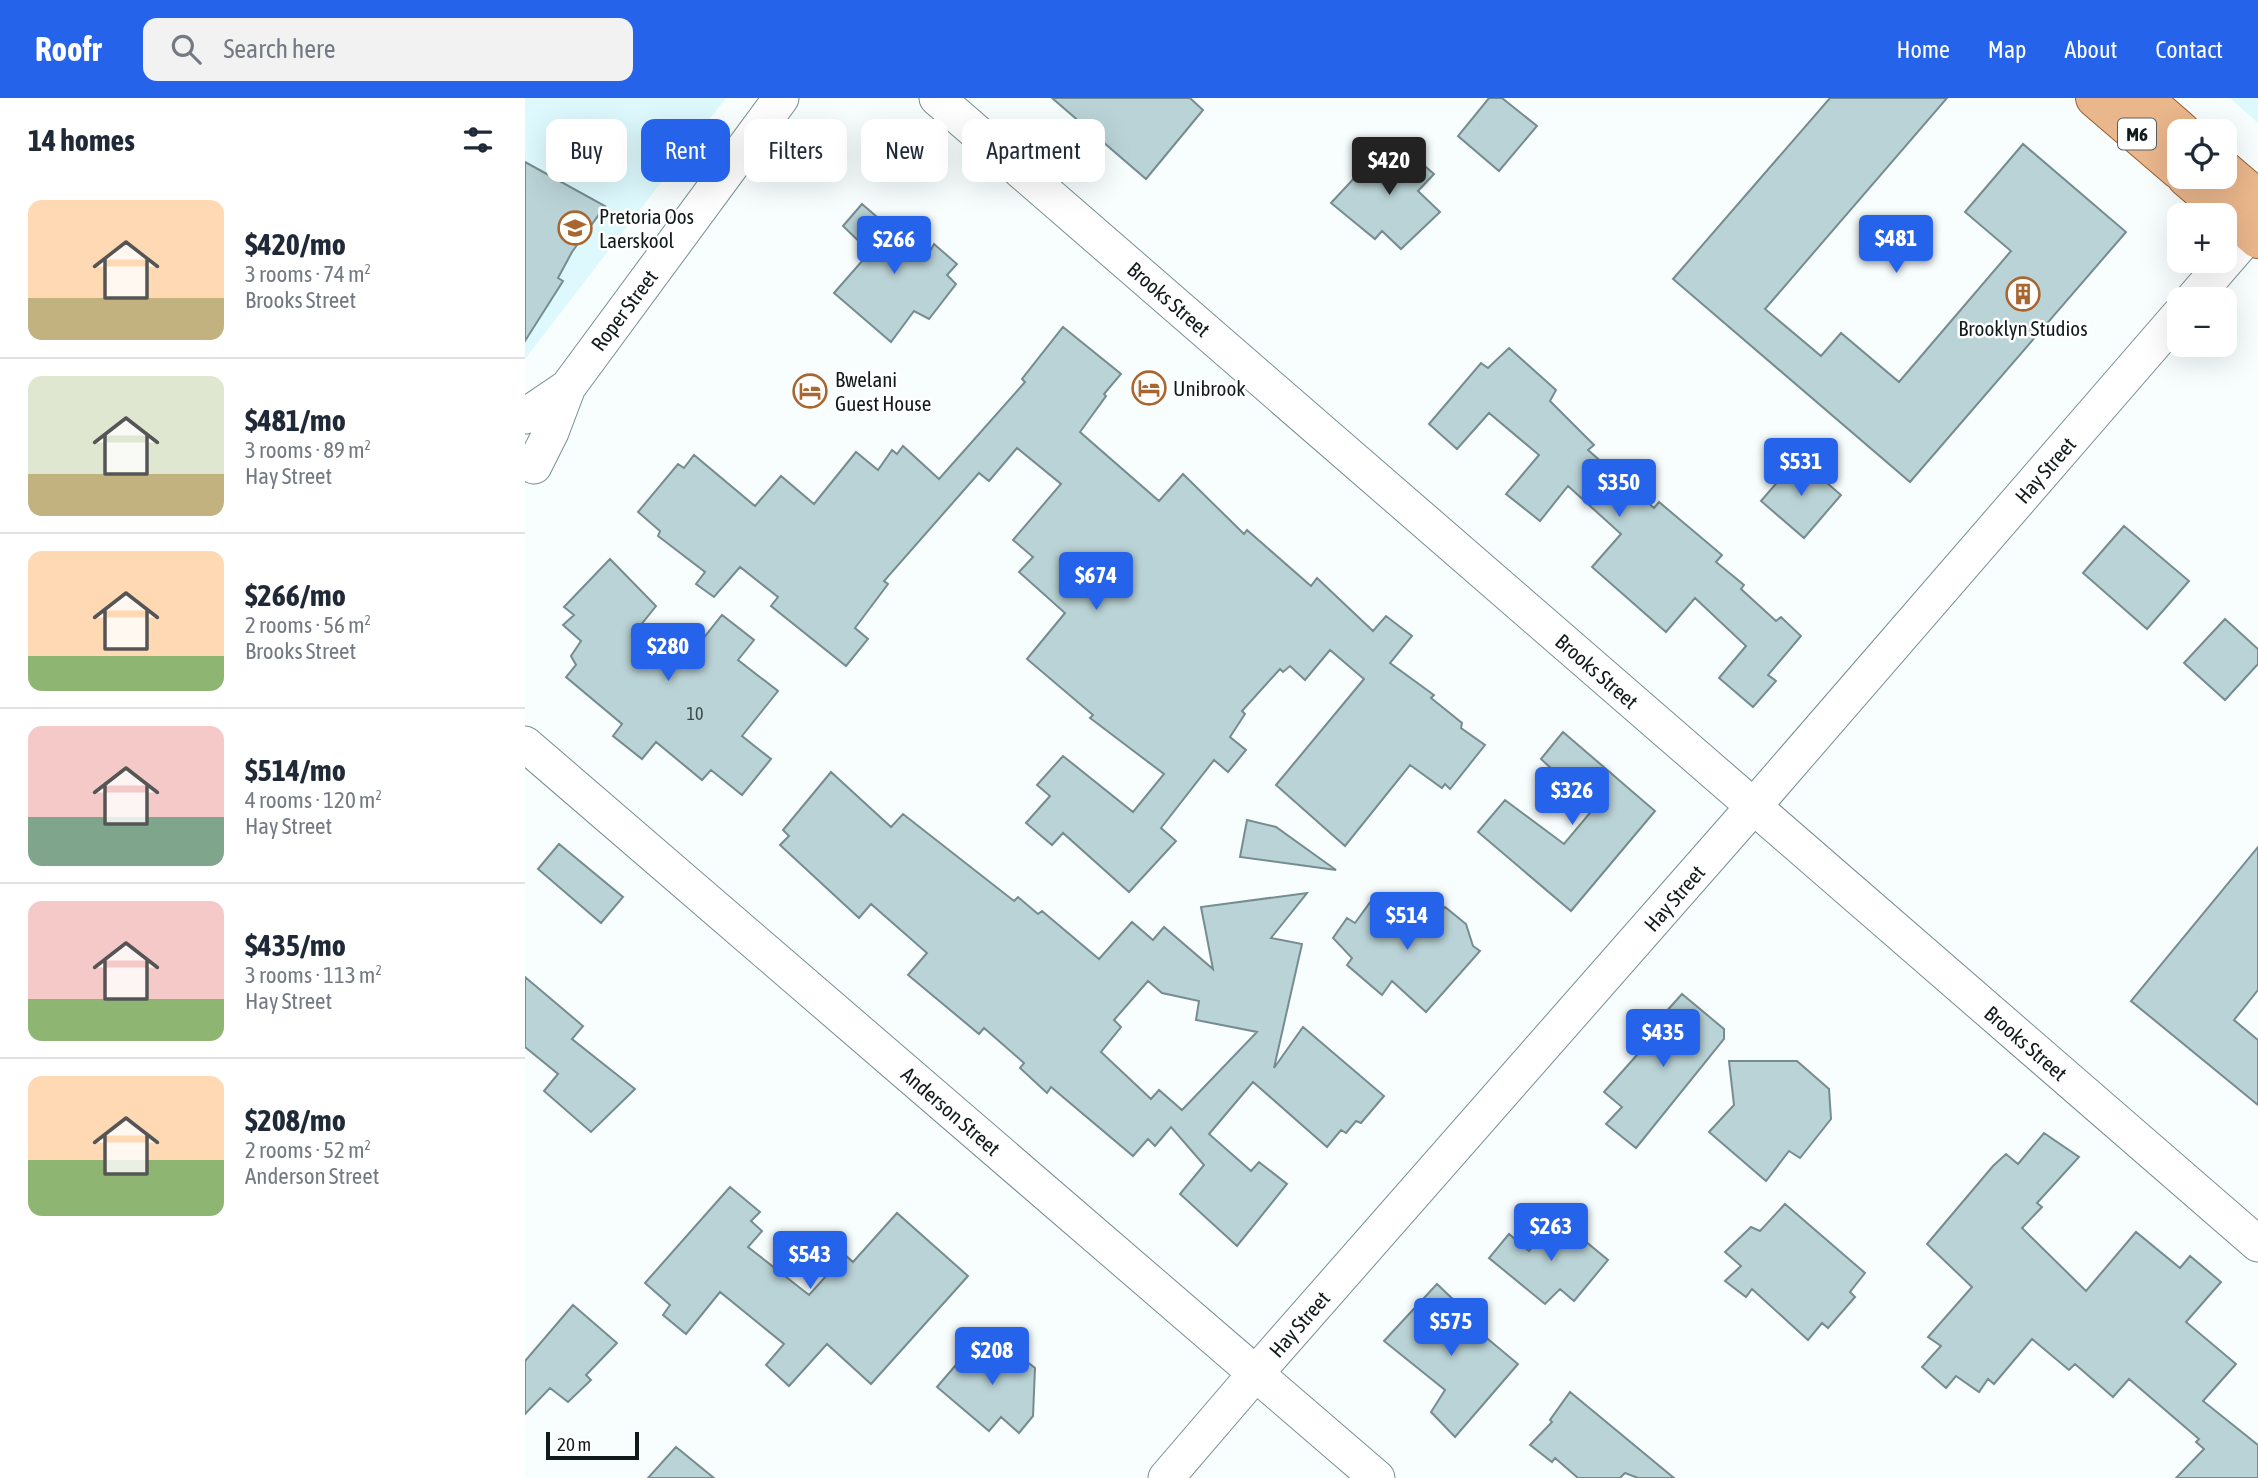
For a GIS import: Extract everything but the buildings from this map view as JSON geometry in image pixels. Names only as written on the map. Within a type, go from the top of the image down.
[{"type":"main road","name":"M6","points":[[2095,98],[2167,160]]},
{"type":"main road","name":"M6","points":[[2143,98],[2167,119]]},
{"type":"main road","points":[[2204,189],[2256,223]]},
{"type":"main road","points":[[2235,189],[2256,223]]},
{"type":"street","name":"Roper Street","points":[[528,469],[551,432],[568,387],[781,98]]},
{"type":"street","name":"Brooks Street","points":[[937,98],[2258,1244]]},
{"type":"street","points":[[2203,287],[2256,223]]},
{"type":"street","name":"Hay Street","points":[[1166,1478],[2167,330]]},
{"type":"street","name":"Roper Street","points":[[525,416],[568,387]]},
{"type":"street","name":"Anderson Street","points":[[525,744],[1377,1478]]},
{"type":"shaded area","name":"Pretoria Oos Laerskool","points":[[525,98],[726,98],[710,119],[641,119],[641,182],[661,182],[525,359]]},
{"type":"shaded area","points":[[2230,98],[2258,98],[2258,123]]},
{"type":"place","name":"Pretoria Oos Laerskool","points":[[575,228]]},
{"type":"place","name":"Brooklyn Studios","points":[[2023,294]]},
{"type":"place","name":"Unibrook","points":[[1149,388]]},
{"type":"place","name":"Bwelani Guest House","points":[[810,391]]}]
